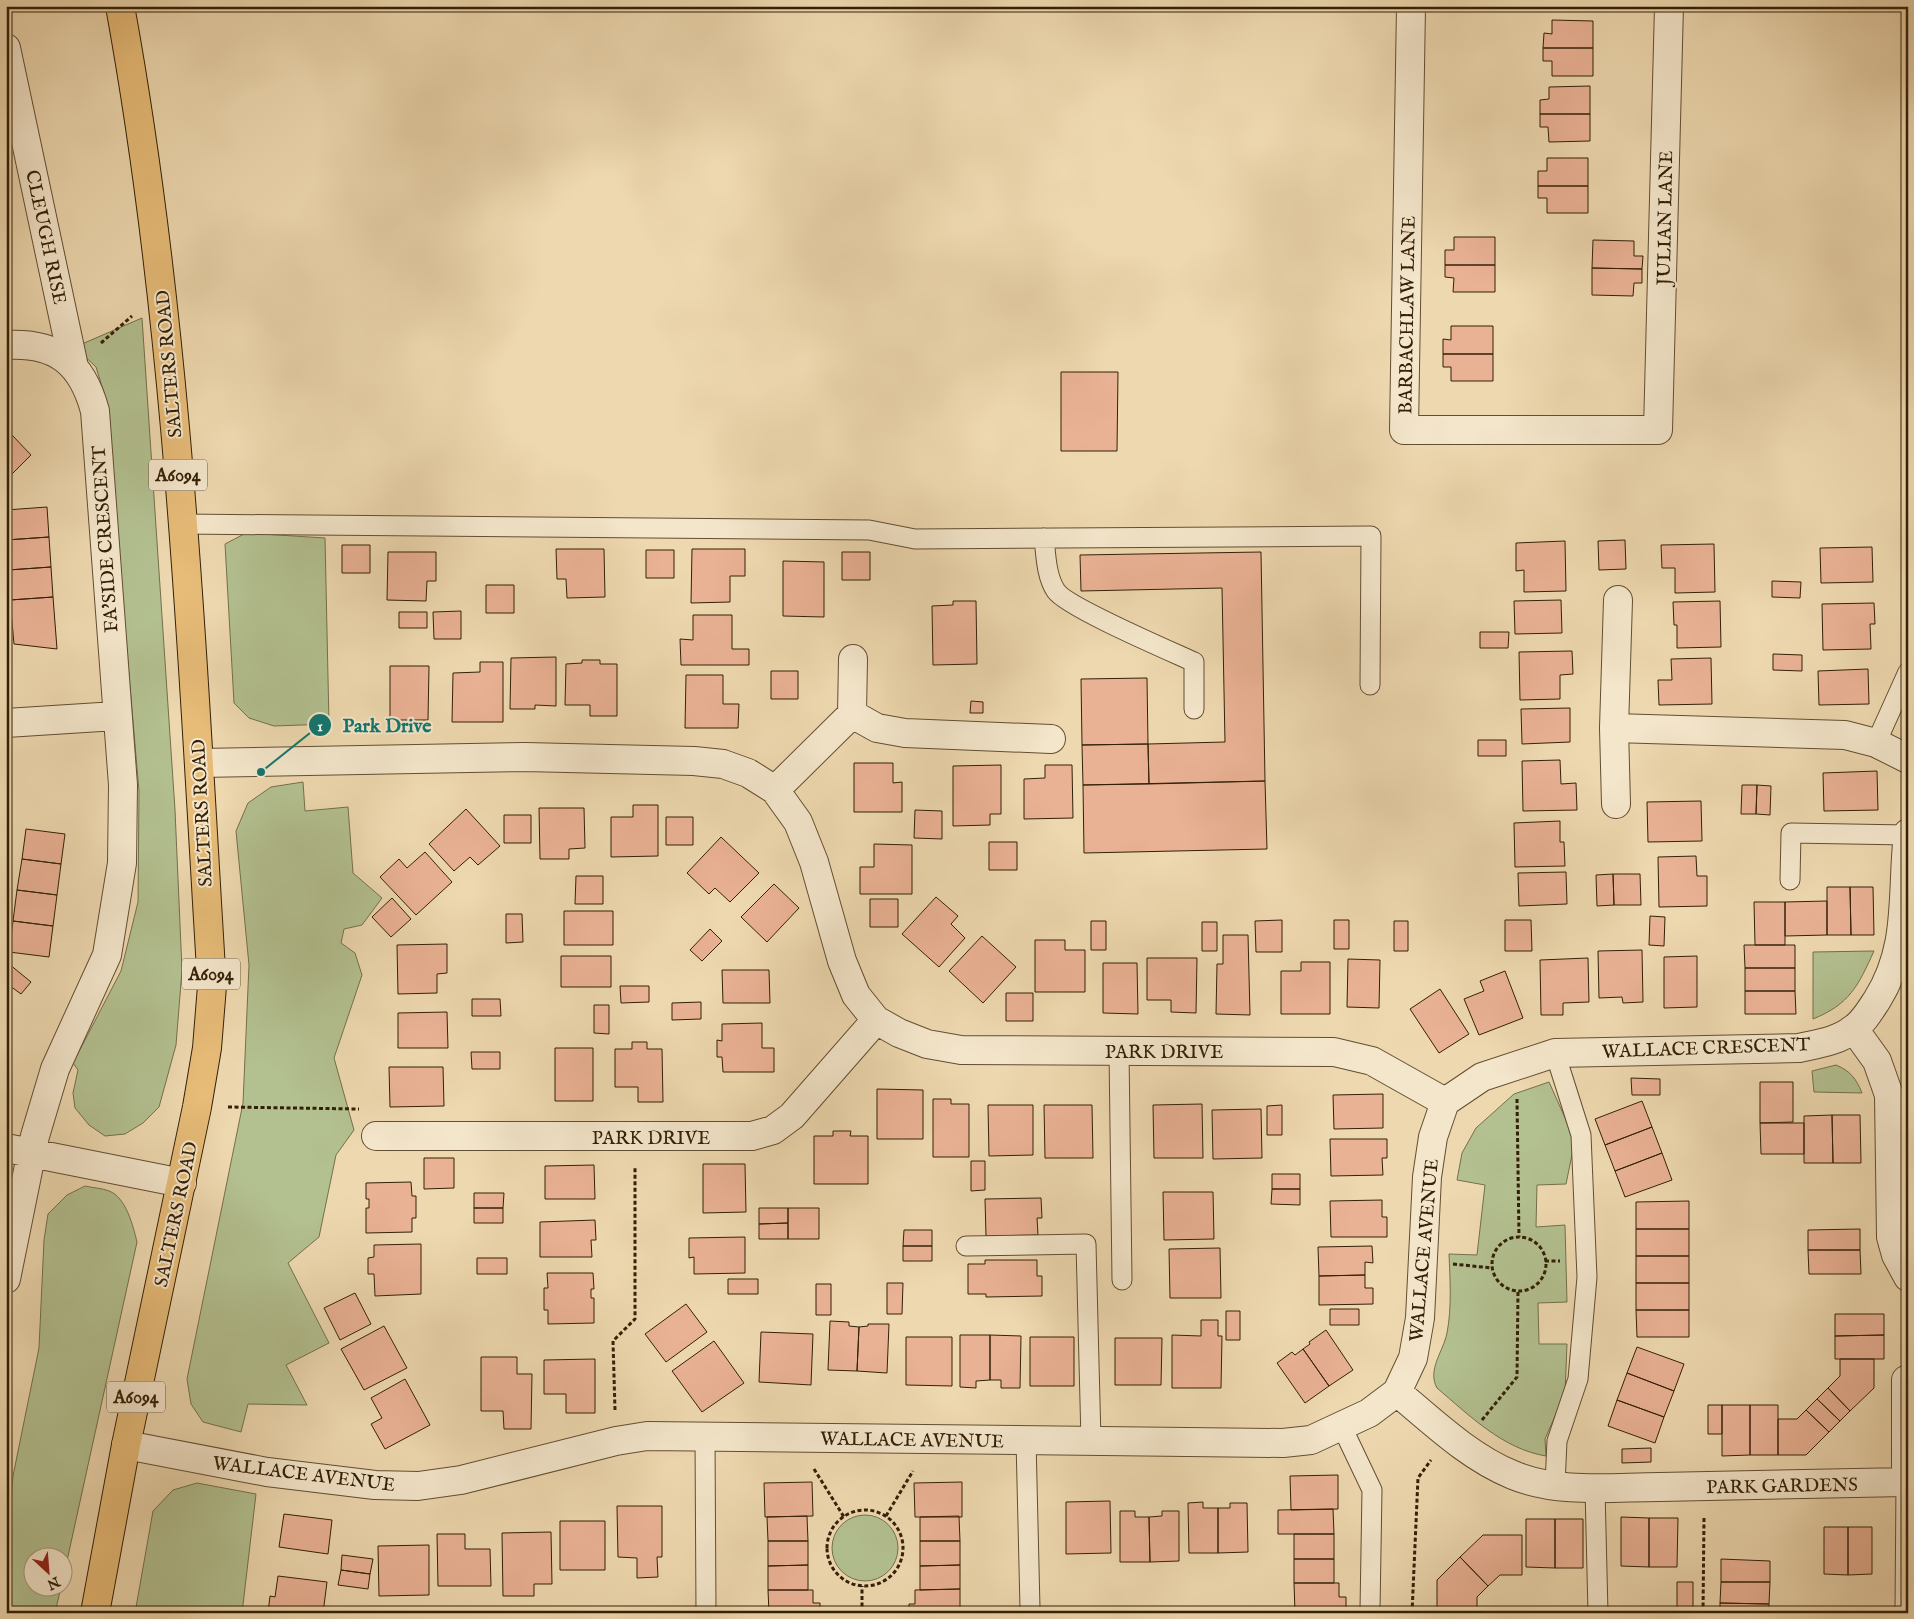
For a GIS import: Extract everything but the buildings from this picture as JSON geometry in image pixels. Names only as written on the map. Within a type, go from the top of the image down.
[{"type":"main road","name":"SALTERS ROAD","points":[[95,1613],[126,1445],[197,1107],[208,1048],[212,986],[183,524],[162,289],[138,103],[120,6]]},
{"type":"street","name":"BARBACHLAW LANE","points":[[1411,6],[1404,430],[1658,430]]},
{"type":"street","name":"JULIAN LANE","points":[[1658,430],[1669,6]]},
{"type":"street","name":"CLEUGH RISE","points":[[6,48],[74,366]]},
{"type":"street","points":[[6,346],[29,344],[52,351],[74,366]]},
{"type":"street","name":"FA'SIDE CRESCENT","points":[[6,1279],[19,1151],[107,954],[114,921],[122,863],[123,785],[116,716],[95,411],[89,388],[74,366]]},
{"type":"street","points":[[1616,804],[1614,728],[1618,600]]},
{"type":"street","points":[[775,790],[852,714],[853,659]]},
{"type":"street","points":[[852,714],[877,728],[905,733],[1051,739]]},
{"type":"street","points":[[6,723],[116,716]]},
{"type":"street","points":[[1614,728],[1845,735],[1876,743],[1908,759]]},
{"type":"street","name":"PARK DRIVE","points":[[198,763],[525,757],[694,761],[724,764],[748,774],[775,790],[798,822],[814,862],[842,961],[856,995],[876,1020],[899,1034],[927,1044],[961,1050],[1334,1052],[1372,1061],[1446,1102]]},
{"type":"street","name":"WALLACE CRESCENT","points":[[1446,1102],[1482,1077],[1555,1052],[1799,1048],[1828,1041],[1854,1029],[1872,1008],[1890,978],[1901,944],[1908,834]]},
{"type":"street","name":"PARK DRIVE","points":[[376,1136],[752,1136],[773,1130],[792,1116],[876,1020]]},
{"type":"street","points":[[1854,1029],[1877,1061],[1889,1095],[1891,1237],[1896,1254],[1908,1276]]},
{"type":"street","name":"WALLACE AVENUE","points":[[126,1445],[267,1472],[375,1485],[418,1486],[461,1480],[616,1441],[647,1436],[1282,1443],[1311,1440],[1369,1414],[1397,1392],[1413,1358],[1420,1318],[1428,1177],[1433,1137],[1446,1102]]},
{"type":"street","points":[[19,1151],[182,1183]]},
{"type":"street","points":[[1906,1380],[1906,1482]]},
{"type":"street","name":"PARK GARDENS","points":[[1397,1392],[1455,1440],[1515,1476],[1555,1486],[1595,1489],[1906,1482]]},
{"type":"lane","points":[[183,524],[869,530],[915,539],[1371,536],[1370,685]]},
{"type":"lane","points":[[1044,538],[1047,566],[1057,592],[1083,609],[1194,662],[1194,709]]},
{"type":"lane","points":[[1876,743],[1908,672]]},
{"type":"lane","points":[[1790,880],[1791,833],[1908,834]]},
{"type":"lane","points":[[1119,1051],[1122,1280]]},
{"type":"lane","points":[[1555,1052],[1581,1135],[1587,1277],[1578,1379],[1558,1441],[1555,1486]]},
{"type":"lane","points":[[966,1246],[1086,1244],[1091,1441]]},
{"type":"lane","points":[[1342,1427],[1372,1490],[1370,1610]]},
{"type":"lane","points":[[705,1436],[706,1613]]},
{"type":"lane","points":[[1026,1440],[1030,1608]]},
{"type":"lane","points":[[1905,1613],[1907,1562],[1906,1482]]},
{"type":"lane","points":[[1595,1489],[1598,1613]]},
{"type":"path","points":[[74,366],[162,289]]},
{"type":"path","points":[[1517,1064],[1519,1237]]},
{"type":"path","points":[[197,1107],[362,1109]]},
{"type":"path","points":[[616,1441],[613,1342],[635,1319],[635,1137]]},
{"type":"path","points":[[1519,1237],[1535,1242],[1545,1256],[1546,1264],[1540,1281],[1526,1290],[1518,1291],[1501,1284],[1492,1268],[1492,1259],[1502,1243],[1519,1237]]},
{"type":"path","points":[[1422,1261],[1492,1268]]},
{"type":"path","points":[[1412,1613],[1418,1478],[1517,1377],[1518,1291]]},
{"type":"path","points":[[795,1438],[844,1517]]},
{"type":"path","points":[[886,1516],[933,1439]]},
{"type":"path","points":[[1703,1613],[1704,1487]]},
{"type":"path","points":[[862,1510],[874,1511],[886,1516],[895,1525],[901,1536],[902,1560],[896,1571],[886,1580],[875,1585],[862,1586],[850,1583],[832,1567],[828,1555],[828,1542],[831,1530],[844,1517],[862,1510]]},
{"type":"path","points":[[862,1586],[862,1613]]},
{"type":"green space","points":[[142,318],[175,810],[182,970],[176,1045],[159,1107],[143,1123],[125,1134],[105,1136],[89,1125],[75,1108],[73,1093],[78,1070],[73,1063],[121,971],[138,902],[139,791],[105,396],[96,367],[75,347]]},
{"type":"green space","points":[[246,533],[325,538],[329,724],[274,726],[249,718],[234,703],[225,544]]},
{"type":"green space","points":[[303,782],[305,811],[348,807],[353,873],[382,898],[362,925],[344,929],[341,943],[355,953],[362,975],[334,1058],[354,1130],[336,1155],[319,1237],[288,1263],[329,1343],[286,1365],[307,1405],[248,1404],[241,1432],[203,1422],[191,1404],[187,1379],[243,1103],[249,965],[236,831],[248,803],[271,787]]},
{"type":"green space","points":[[1874,951],[1857,984],[1844,1000],[1836,1007],[1813,1019],[1813,952]]},
{"type":"green space","points":[[1836,1065],[1852,1076],[1862,1093],[1814,1092],[1812,1071]]},
{"type":"green space","points":[[1549,1082],[1575,1140],[1566,1184],[1537,1185],[1536,1227],[1565,1225],[1567,1302],[1538,1303],[1539,1344],[1567,1344],[1565,1393],[1545,1439],[1546,1456],[1515,1446],[1488,1430],[1437,1388],[1434,1374],[1449,1323],[1449,1254],[1477,1255],[1485,1185],[1457,1180],[1462,1153],[1476,1128],[1514,1094]]},
{"type":"green space","points":[[85,1186],[103,1189],[115,1194],[128,1213],[137,1242],[70,1546],[22,1546],[22,1596],[59,1596],[55,1613],[6,1613],[6,1560],[13,1476],[39,1348],[44,1240],[48,1214],[67,1195]]},
{"type":"green space","points":[[197,1483],[256,1494],[242,1613],[135,1613],[153,1511],[173,1490]]},
{"type":"green space","points":[[865,1515],[877,1518],[888,1525],[895,1536],[898,1548],[895,1560],[888,1571],[877,1578],[865,1581],[853,1578],[842,1571],[835,1560],[832,1548],[835,1536],[842,1525],[853,1518]]},
{"type":"place","name":"Park Drive","points":[[261,772]]}]
